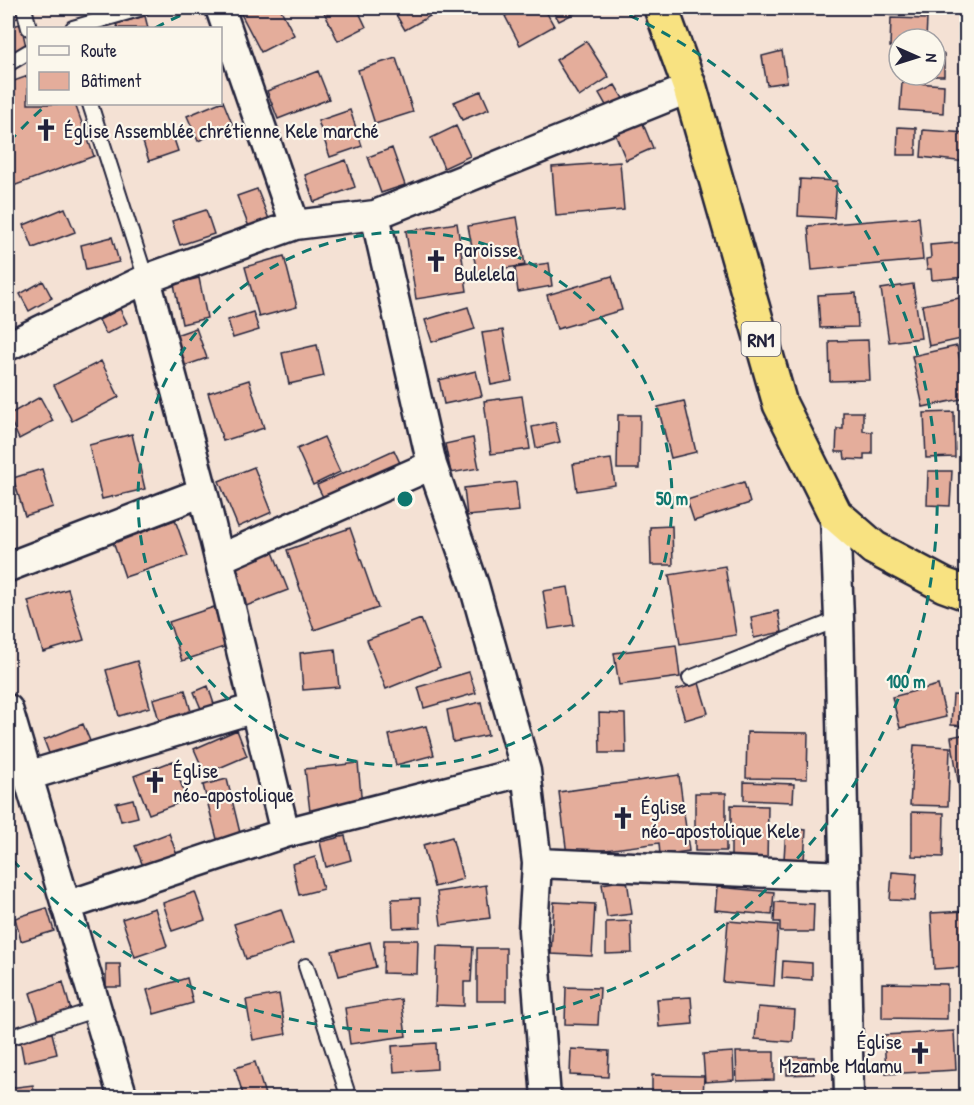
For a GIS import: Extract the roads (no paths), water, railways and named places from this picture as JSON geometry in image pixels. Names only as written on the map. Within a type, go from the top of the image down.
[{"type":"highway","name":"RN1","points":[[661,8],[690,88],[780,404],[835,514],[874,548],[944,585],[966,593]]},
{"type":"street","points":[[220,8],[296,225]]},
{"type":"street","points":[[8,346],[146,279],[296,225],[375,215],[690,88]]},
{"type":"street","points":[[375,215],[432,465],[474,585],[526,771],[537,863],[533,930],[546,1098]]},
{"type":"street","points":[[146,279],[203,492],[285,833]]},
{"type":"street","points":[[219,559],[432,465]]},
{"type":"street","points":[[8,567],[203,492]]},
{"type":"street","points":[[835,514],[849,1098]]},
{"type":"street","points":[[27,776],[255,708]]},
{"type":"street","points":[[8,709],[123,1098]]},
{"type":"street","points":[[66,906],[285,833],[526,771]]},
{"type":"street","points":[[537,863],[845,876]]},
{"type":"lane","points":[[24,8],[28,27]]},
{"type":"lane","points":[[76,27],[142,8]]},
{"type":"lane","points":[[8,64],[27,53]]},
{"type":"lane","points":[[90,105],[146,279]]},
{"type":"lane","points":[[690,678],[839,619]]},
{"type":"lane","points":[[306,966],[349,1098]]},
{"type":"lane","points":[[8,1038],[97,1009]]},
{"type":"place","name":"Église Assemblée chrétienne Kele marché","points":[[46,130]]},
{"type":"place","name":"Paroisse Bulelela","points":[[436,261]]},
{"type":"place","name":"Église néo-apostolique","points":[[155,782]]},
{"type":"place","name":"Église néo-apostolique Kele","points":[[623,818]]},
{"type":"place","name":"Église Mzambe Malamu","points":[[920,1053]]}]
